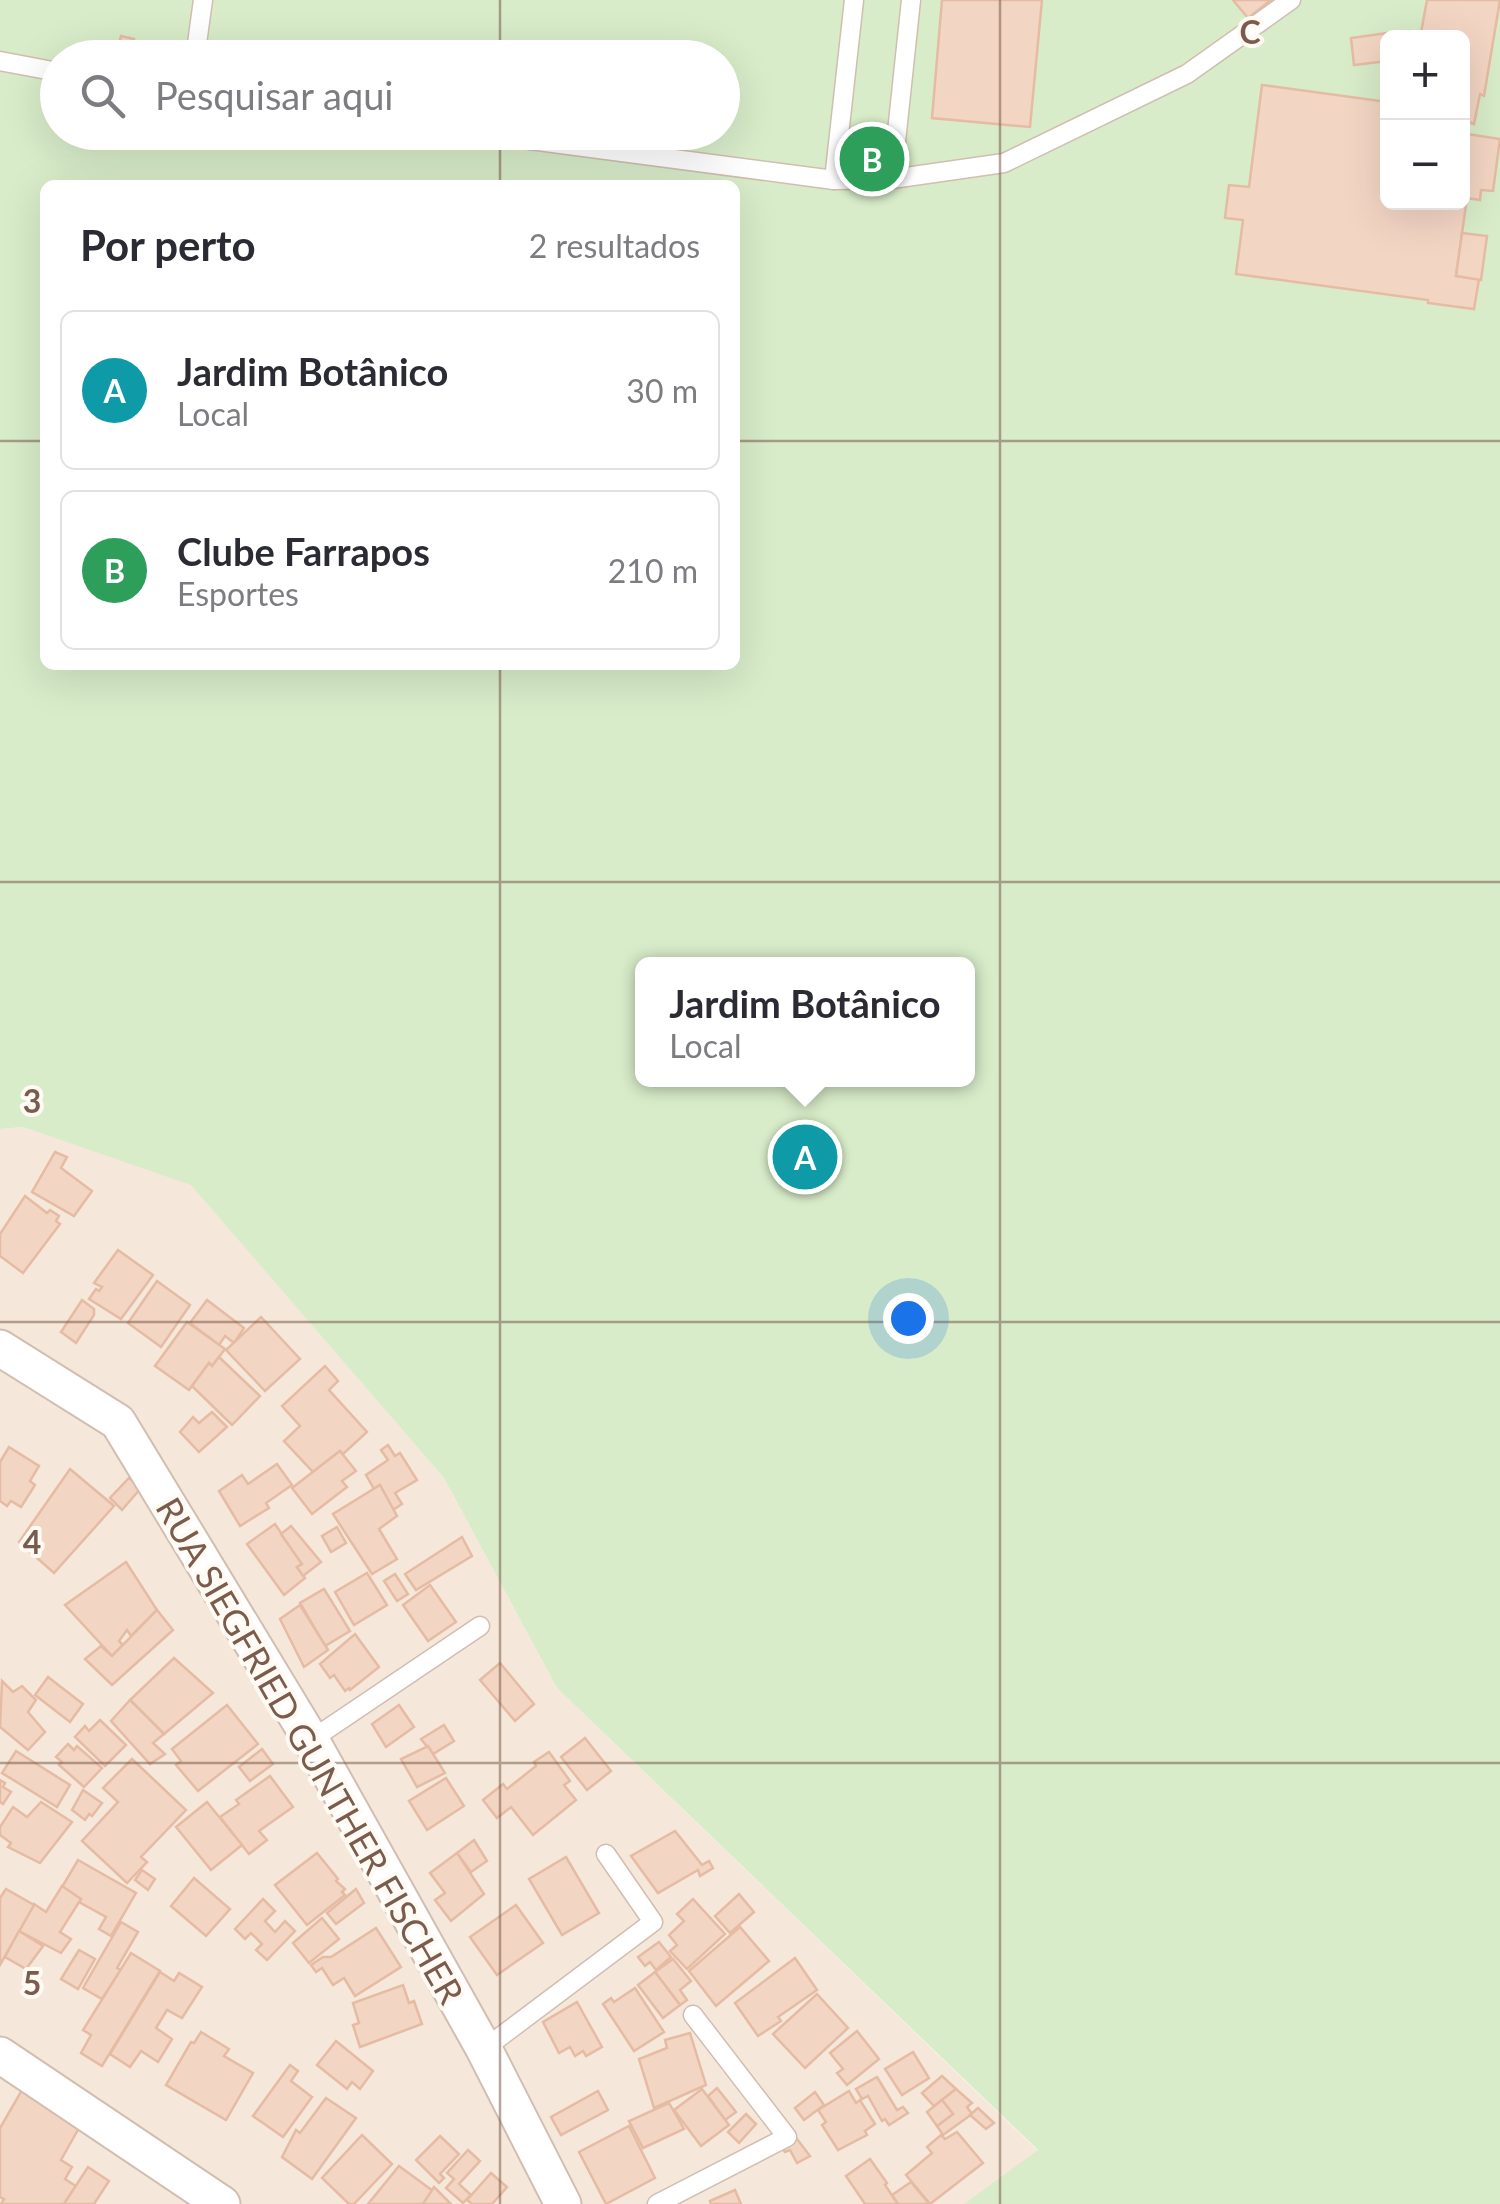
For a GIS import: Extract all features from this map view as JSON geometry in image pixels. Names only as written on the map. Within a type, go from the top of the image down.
[{"type":"street","name":"RUA SIEGFRIED GUNTHER FISCHER","points":[[0,1348],[118,1422],[311,1740],[484,2049],[548,2197]]},
{"type":"street","points":[[0,2054],[222,2204]]},
{"type":"lane","points":[[198,40],[202,0]]},
{"type":"lane","points":[[834,180],[854,0]]},
{"type":"lane","points":[[892,179],[911,0]]},
{"type":"lane","points":[[606,150],[834,180],[892,179],[1004,163],[1187,74],[1291,0]]},
{"type":"lane","points":[[0,60],[40,68]]},
{"type":"lane","points":[[311,1740],[480,1626]]},
{"type":"lane","points":[[484,2049],[653,1922],[606,1854]]},
{"type":"lane","points":[[657,2204],[787,2137],[693,2015]]},
{"type":"shaded area","points":[[23,1127],[191,1184],[444,1478],[557,1688],[1038,2151],[964,2204],[0,2204],[0,1129]]},
{"type":"green space","points":[[0,0],[1500,0],[1500,2204],[964,2204],[1038,2150],[557,1688],[444,1478],[191,1185],[23,1127],[0,1129]]},
{"type":"building","points":[[942,0],[1042,0],[1030,127],[932,118]]},
{"type":"building","points":[[1233,0],[1271,0],[1248,18]]},
{"type":"building","points":[[1427,0],[1500,0],[1484,96],[1480,94],[1474,124],[1470,123],[1470,30],[1421,30]]},
{"type":"building","points":[[1380,34],[1380,62],[1354,65],[1351,38]]},
{"type":"building","points":[[1262,85],[1380,101],[1380,210],[1465,210],[1456,276],[1479,279],[1474,309],[1236,274],[1243,220],[1225,218],[1229,185],[1249,187]]},
{"type":"building","points":[[1470,134],[1500,139],[1493,191],[1481,190],[1480,200],[1470,198]]},
{"type":"building","points":[[1462,233],[1487,236],[1481,280],[1456,276]]},
{"type":"building","points":[[55,1152],[67,1157],[61,1168],[92,1191],[74,1216],[32,1192]]},
{"type":"building","points":[[25,1196],[47,1213],[50,1210],[59,1216],[56,1221],[60,1224],[23,1273],[0,1256],[0,1234]]},
{"type":"building","points":[[118,1250],[153,1275],[121,1319],[89,1299],[102,1287],[94,1283]]},
{"type":"building","points":[[157,1281],[190,1305],[161,1347],[128,1323]]},
{"type":"building","points":[[82,1300],[94,1309],[94,1315],[76,1343],[61,1332]]},
{"type":"building","points":[[207,1300],[244,1328],[234,1343],[225,1336],[219,1345],[190,1323]]},
{"type":"building","points":[[261,1317],[300,1359],[265,1391],[226,1350]]},
{"type":"building","points":[[187,1322],[225,1349],[189,1390],[155,1366]]},
{"type":"building","points":[[219,1357],[260,1396],[232,1425],[192,1386],[209,1363],[212,1366]]},
{"type":"building","points":[[325,1366],[338,1381],[329,1390],[367,1432],[343,1454],[340,1451],[313,1472],[284,1441],[300,1426],[282,1406]]},
{"type":"building","points":[[212,1412],[227,1427],[199,1452],[180,1432],[193,1417],[199,1423]]},
{"type":"building","points":[[388,1445],[395,1456],[400,1453],[417,1480],[395,1493],[402,1504],[393,1510],[380,1485],[374,1489],[366,1475],[388,1460],[381,1450]]},
{"type":"building","points":[[9,1447],[39,1466],[30,1481],[35,1485],[21,1507],[11,1501],[7,1506],[0,1501],[0,1462]]},
{"type":"building","points":[[340,1451],[356,1471],[342,1481],[347,1487],[312,1514],[292,1488]]},
{"type":"building","points":[[277,1464],[292,1485],[266,1503],[269,1508],[240,1526],[219,1491],[242,1475],[248,1484]]},
{"type":"building","points":[[70,1469],[114,1506],[54,1573],[19,1542]]},
{"type":"building","points":[[129,1478],[141,1488],[122,1510],[110,1498]]},
{"type":"building","points":[[380,1485],[397,1516],[379,1529],[397,1559],[372,1574],[333,1514]]},
{"type":"building","points":[[275,1524],[302,1564],[297,1567],[305,1578],[284,1595],[247,1544]]},
{"type":"building","points":[[291,1526],[321,1562],[303,1576],[297,1567],[302,1564],[281,1534]]},
{"type":"building","points":[[337,1527],[346,1543],[331,1552],[322,1536]]},
{"type":"building","points":[[462,1537],[472,1556],[416,1590],[405,1574]]},
{"type":"building","points":[[126,1562],[157,1610],[131,1636],[127,1630],[119,1641],[123,1645],[112,1656],[65,1605]]},
{"type":"building","points":[[367,1573],[387,1605],[354,1625],[335,1592]]},
{"type":"building","points":[[395,1574],[408,1594],[397,1601],[384,1581]]},
{"type":"building","points":[[430,1585],[456,1622],[428,1641],[403,1605]]},
{"type":"building","points":[[324,1589],[350,1631],[325,1646],[300,1603]]},
{"type":"building","points":[[300,1605],[328,1650],[304,1667],[280,1619]]},
{"type":"building","points":[[157,1610],[173,1630],[112,1685],[85,1659],[101,1646],[112,1656]]},
{"type":"building","points":[[355,1634],[379,1667],[345,1691],[320,1664]]},
{"type":"building","points":[[174,1658],[213,1693],[164,1734],[130,1700]]},
{"type":"building","points":[[500,1663],[534,1704],[515,1721],[480,1680]]},
{"type":"building","points":[[48,1677],[83,1704],[70,1722],[35,1695]]},
{"type":"building","points":[[2,1681],[13,1692],[22,1686],[36,1700],[28,1712],[45,1732],[28,1750],[0,1727]]},
{"type":"building","points":[[130,1700],[164,1734],[153,1743],[165,1754],[150,1764],[111,1721]]},
{"type":"building","points":[[227,1705],[258,1744],[198,1791],[176,1765],[181,1761],[172,1749]]},
{"type":"building","points":[[399,1705],[414,1727],[386,1747],[372,1724]]},
{"type":"building","points":[[100,1720],[126,1745],[105,1766],[75,1737],[85,1726],[89,1731]]},
{"type":"building","points":[[444,1725],[454,1741],[433,1754],[421,1739]]},
{"type":"building","points":[[585,1738],[611,1771],[587,1790],[561,1757]]},
{"type":"building","points":[[68,1744],[74,1750],[77,1746],[102,1768],[84,1787],[59,1765],[62,1762],[56,1757]]},
{"type":"building","points":[[428,1746],[445,1773],[417,1787],[401,1759]]},
{"type":"building","points":[[262,1749],[273,1764],[250,1781],[239,1767]]},
{"type":"building","points":[[16,1751],[70,1785],[57,1807],[2,1773]]},
{"type":"building","points":[[549,1752],[570,1781],[564,1785],[576,1800],[533,1835],[511,1807],[497,1818],[483,1800],[503,1784],[507,1789]]},
{"type":"building","points":[[132,1759],[186,1810],[141,1857],[147,1862],[127,1883],[82,1841],[118,1802],[103,1788]]},
{"type":"building","points":[[270,1776],[293,1807],[259,1831],[267,1840],[249,1854],[220,1817],[239,1804],[236,1800]]},
{"type":"building","points":[[446,1778],[464,1806],[427,1830],[409,1801]]},
{"type":"building","points":[[0,1780],[11,1792],[3,1804],[0,1802]]},
{"type":"building","points":[[83,1790],[102,1803],[85,1820],[72,1810]]},
{"type":"building","points":[[41,1802],[72,1822],[40,1863],[8,1847],[11,1843],[0,1835],[0,1827],[13,1807],[27,1817]]},
{"type":"building","points":[[207,1802],[242,1845],[211,1870],[176,1827]]},
{"type":"building","points":[[675,1831],[702,1865],[709,1861],[713,1868],[700,1876],[698,1870],[658,1893],[631,1856]]},
{"type":"building","points":[[474,1840],[487,1861],[471,1872],[457,1853]]},
{"type":"building","points":[[317,1853],[345,1889],[345,1895],[307,1925],[275,1885]]},
{"type":"building","points":[[457,1853],[484,1894],[451,1921],[435,1900],[445,1893],[430,1873]]},
{"type":"building","points":[[566,1857],[599,1913],[562,1935],[529,1879]]},
{"type":"building","points":[[78,1860],[136,1893],[111,1936],[99,1929],[106,1917],[62,1887]]},
{"type":"building","points":[[142,1870],[155,1879],[148,1890],[135,1880]]},
{"type":"building","points":[[194,1878],[230,1909],[206,1936],[171,1906]]},
{"type":"building","points":[[62,1886],[81,1899],[60,1932],[71,1939],[61,1953],[19,1931],[34,1904],[46,1912]]},
{"type":"building","points":[[6,1889],[34,1905],[0,1965],[0,1898]]},
{"type":"building","points":[[356,1889],[364,1903],[336,1924],[327,1913]]},
{"type":"building","points":[[739,1894],[754,1912],[730,1933],[715,1916]]},
{"type":"building","points":[[263,1899],[275,1911],[265,1921],[275,1932],[285,1921],[295,1931],[267,1960],[256,1950],[262,1944],[251,1933],[245,1939],[235,1929]]},
{"type":"building","points":[[693,1899],[725,1934],[687,1969],[670,1951],[677,1945],[669,1935],[684,1921],[677,1914]]},
{"type":"building","points":[[516,1905],[543,1943],[497,1975],[470,1937]]},
{"type":"building","points":[[322,1918],[339,1939],[309,1963],[293,1943]]},
{"type":"building","points":[[121,1922],[138,1932],[117,1968],[121,1970],[102,1999],[83,1988]]},
{"type":"building","points":[[740,1927],[769,1961],[716,2006],[689,1971]]},
{"type":"building","points":[[376,1928],[401,1967],[355,1996],[344,1978],[333,1985],[322,1968],[316,1972],[311,1965],[331,1957]]},
{"type":"building","points":[[19,1931],[43,1946],[26,1969],[5,1957]]},
{"type":"building","points":[[659,1942],[671,1957],[656,1970],[650,1962],[645,1966],[638,1957]]},
{"type":"building","points":[[79,1950],[95,1959],[78,1989],[61,1979]]},
{"type":"building","points":[[131,1953],[160,1971],[102,2066],[81,2053],[91,2035],[83,2030]]},
{"type":"building","points":[[795,1958],[817,1990],[758,2036],[735,2003]]},
{"type":"building","points":[[673,1959],[691,1981],[680,1990],[687,2000],[680,2005],[655,1972]]},
{"type":"building","points":[[160,1972],[174,1981],[179,1973],[202,1987],[182,2018],[167,2010],[156,2028],[172,2039],[158,2062],[141,2051],[130,2067],[110,2054]]},
{"type":"building","points":[[655,1972],[680,2005],[663,2018],[638,1985]]},
{"type":"building","points":[[403,1985],[422,2024],[360,2047],[353,2025],[359,2023],[353,2003]]},
{"type":"building","points":[[635,1988],[664,2032],[634,2051],[603,2004],[611,1998],[614,2002]]},
{"type":"building","points":[[817,1994],[848,2028],[805,2068],[773,2034]]},
{"type":"building","points":[[577,2002],[602,2047],[586,2056],[583,2051],[575,2056],[570,2047],[559,2053],[543,2022]]},
{"type":"building","points":[[857,2031],[879,2059],[847,2085],[837,2073],[843,2069],[830,2053]]},
{"type":"building","points":[[201,2032],[229,2049],[224,2056],[253,2073],[226,2120],[166,2085]]},
{"type":"building","points":[[690,2033],[706,2085],[654,2108],[639,2059],[667,2048],[665,2040]]},
{"type":"building","points":[[336,2041],[373,2071],[360,2089],[352,2082],[347,2089],[317,2065]]},
{"type":"building","points":[[913,2052],[929,2078],[902,2095],[885,2069]]},
{"type":"building","points":[[290,2065],[298,2071],[291,2081],[312,2097],[283,2137],[253,2116]]},
{"type":"building","points":[[942,2076],[956,2089],[934,2106],[922,2093]]},
{"type":"building","points":[[877,2077],[897,2110],[903,2107],[908,2113],[889,2125],[885,2119],[882,2121],[868,2096],[862,2099],[856,2089]]},
{"type":"building","points":[[717,2088],[736,2112],[725,2120],[708,2096]]},
{"type":"building","points":[[702,2089],[729,2125],[701,2146],[674,2110]]},
{"type":"building","points":[[956,2089],[972,2103],[967,2107],[972,2114],[943,2135],[937,2126],[953,2114],[942,2100]]},
{"type":"building","points":[[22,2090],[79,2128],[61,2160],[72,2167],[65,2179],[76,2186],[64,2204],[1,2204],[4,2199],[0,2197],[0,2128]]},
{"type":"building","points":[[598,2091],[608,2110],[561,2135],[551,2117]]},
{"type":"building","points":[[849,2091],[856,2103],[860,2100],[875,2124],[865,2131],[867,2135],[838,2150],[822,2125],[826,2122],[818,2110]]},
{"type":"building","points":[[815,2092],[824,2105],[804,2120],[795,2108]]},
{"type":"building","points":[[326,2098],[356,2118],[312,2179],[282,2157],[296,2130],[300,2133]]},
{"type":"building","points":[[942,2100],[953,2114],[937,2126],[927,2112]]},
{"type":"building","points":[[669,2103],[684,2129],[643,2148],[629,2121]]},
{"type":"building","points":[[978,2108],[994,2123],[986,2129],[970,2115]]},
{"type":"building","points":[[746,2114],[756,2124],[739,2143],[728,2132]]},
{"type":"building","points":[[629,2126],[655,2178],[606,2204],[579,2152]]},
{"type":"building","points":[[957,2132],[983,2163],[930,2204],[906,2175],[932,2153],[927,2147],[941,2135],[945,2139]]},
{"type":"building","points":[[362,2135],[392,2164],[354,2204],[349,2204],[322,2178]]},
{"type":"building","points":[[440,2136],[459,2154],[440,2174],[444,2178],[439,2183],[416,2160]]},
{"type":"building","points":[[797,2139],[810,2156],[797,2163],[790,2150],[785,2152],[782,2148]]},
{"type":"building","points":[[468,2150],[480,2161],[459,2184],[471,2195],[463,2203],[446,2188],[454,2179],[447,2173]]},
{"type":"building","points":[[870,2159],[898,2204],[865,2204],[846,2176]]},
{"type":"building","points":[[399,2166],[433,2191],[423,2204],[368,2204]]},
{"type":"building","points":[[88,2167],[109,2181],[94,2204],[64,2204]]},
{"type":"building","points":[[491,2173],[507,2187],[492,2204],[472,2204],[467,2200]]},
{"type":"building","points":[[911,2182],[929,2204],[898,2204],[892,2195]]},
{"type":"building","points":[[434,2187],[451,2204],[423,2204]]},
{"type":"building","points":[[735,2190],[741,2204],[711,2204],[710,2201]]},
{"type":"place","name":"Clube Farrapos","points":[[872,159]]},
{"type":"place","name":"Jardim Botânico","points":[[805,1157]]}]
